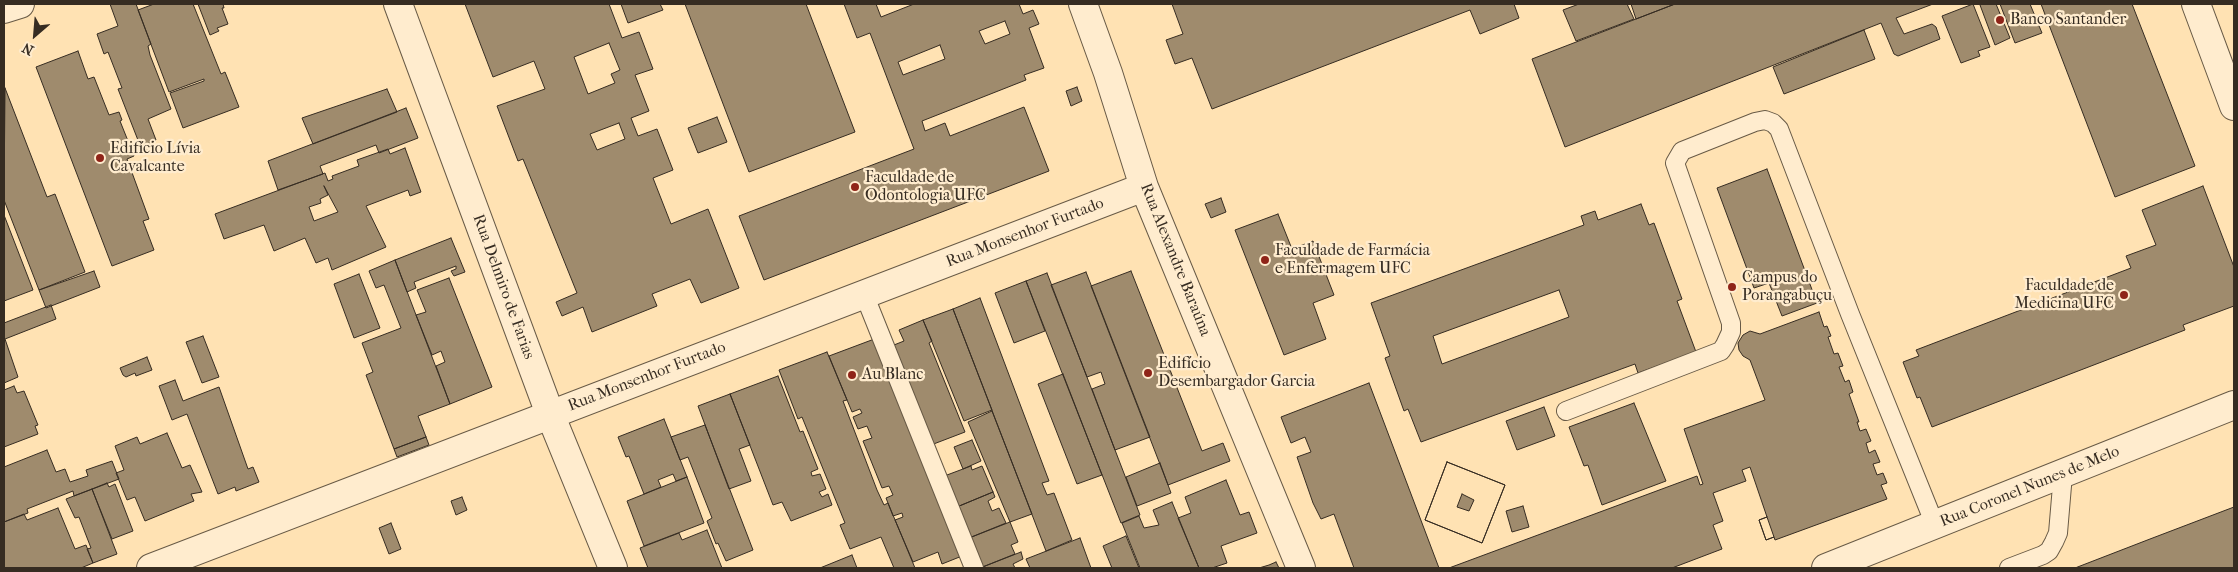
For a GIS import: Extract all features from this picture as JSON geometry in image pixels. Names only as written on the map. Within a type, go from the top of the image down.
[{"type":"street","points":[[4,10],[20,4]]},
{"type":"street","name":"Rua Delmiro de Farias","points":[[398,4],[550,414],[613,568]]},
{"type":"street","name":"Rua Alexandre Baraúna","points":[[1083,4],[1108,73],[1144,188],[1302,568]]},
{"type":"street","points":[[2196,4],[2234,106]]},
{"type":"street","name":"Rua Monsenhor Furtado","points":[[151,568],[1144,188]]},
{"type":"street","name":"Rua Coronel Nunes de Melo","points":[[1843,565],[1935,525],[2234,405]]},
{"type":"lane","points":[[1566,411],[1721,351],[1731,332],[1731,323],[1674,163],[1682,150],[1754,122],[1765,120],[1773,123],[1779,129],[1850,314],[1935,525]]},
{"type":"lane","points":[[864,294],[974,568]]},
{"type":"lane","points":[[2009,568],[2049,551],[2058,534],[2063,474]]},
{"type":"building","points":[[110,4],[136,4],[151,44],[148,46],[150,55],[171,109],[148,119],[156,140],[148,144],[150,150],[143,153],[118,89],[122,88],[108,52],[104,54],[97,34],[118,26]]},
{"type":"building","points":[[154,4],[193,4],[221,74],[225,72],[239,107],[183,128],[170,93],[204,81],[204,79],[169,92],[138,10]]},
{"type":"building","points":[[198,4],[223,4],[224,8],[222,8],[228,24],[217,28],[219,31],[210,35]]},
{"type":"building","points":[[465,4],[609,4],[622,38],[639,32],[653,69],[635,75],[649,111],[631,118],[638,136],[657,129],[673,170],[653,178],[671,224],[708,209],[739,288],[701,303],[690,279],[652,294],[657,306],[592,332],[583,307],[562,316],[556,302],[577,293],[523,159],[518,161],[497,106],[545,89],[534,61],[493,77]],"holes":[[[609,43],[620,70],[611,74],[615,83],[588,94],[574,57]],[[619,123],[625,139],[597,150],[590,134]]]},
{"type":"building","points":[[621,4],[660,4],[663,10],[628,23]]},
{"type":"building","points":[[685,4],[806,4],[855,132],[749,172]]},
{"type":"building","points":[[844,4],[876,4],[881,17],[914,4],[1019,4],[1023,14],[1033,10],[1039,24],[1029,28],[1044,68],[1024,75],[1026,80],[922,121],[925,131],[945,123],[950,136],[1024,107],[1049,171],[764,280],[739,216],[914,149],[870,33],[857,38]],"holes":[[[1005,21],[1010,34],[985,44],[979,31]],[[940,45],[945,59],[903,75],[898,62]]]},
{"type":"building","points":[[1172,4],[1514,4],[1519,18],[1480,34],[1470,10],[1212,109],[1192,58],[1175,64],[1166,40],[1183,34]]},
{"type":"building","points":[[1579,4],[1627,4],[1634,19],[1576,41],[1563,10]]},
{"type":"building","points":[[1631,4],[1675,4],[1636,19]]},
{"type":"building","points":[[1675,4],[1933,4],[1896,18],[1904,34],[1932,24],[1936,27],[1940,39],[1898,56],[1894,54],[1881,23],[1565,147],[1532,59]]},
{"type":"building","points":[[1973,4],[1990,47],[1978,51],[1980,56],[1961,63],[1942,16]]},
{"type":"building","points":[[1996,4],[2010,38],[1995,45],[1980,5]]},
{"type":"building","points":[[2000,4],[2030,4],[2042,33],[2015,43]]},
{"type":"building","points":[[2041,4],[2132,4],[2195,166],[2115,197]]},
{"type":"building","points":[[1864,30],[1875,59],[1784,94],[1773,67]]},
{"type":"building","name":"Edifício Lívia Cavalcante","points":[[78,51],[88,79],[94,77],[109,115],[119,112],[122,120],[120,121],[134,156],[127,159],[149,219],[143,221],[154,250],[112,266],[36,67]]},
{"type":"building","points":[[1077,87],[1082,101],[1071,106],[1066,91]]},
{"type":"building","points":[[5,88],[47,197],[55,194],[85,272],[39,290],[4,200]]},
{"type":"building","points":[[387,89],[397,112],[313,144],[302,118]]},
{"type":"building","points":[[406,108],[418,138],[379,153],[376,145],[320,166],[323,174],[278,190],[268,161]]},
{"type":"building","points":[[717,117],[727,142],[698,153],[688,128]]},
{"type":"building","points":[[405,148],[421,192],[410,196],[408,190],[366,206],[386,247],[332,270],[328,258],[316,263],[305,238],[274,251],[264,225],[224,239],[215,214],[325,173],[328,181],[333,179],[332,176],[359,166],[357,160],[388,149],[390,154]],"holes":[[[324,186],[338,212],[314,221],[309,207],[321,203],[320,199],[328,195]]]},
{"type":"building","points":[[1767,169],[1817,303],[1782,316],[1769,283],[1754,288],[1717,188]]},
{"type":"building","points":[[2203,186],[2234,267],[2234,306],[2183,325],[2185,330],[1932,427],[1920,397],[1917,398],[1903,362],[1919,356],[1916,350],[2131,268],[2126,256],[2156,245],[2142,210]]},
{"type":"building","points":[[1221,198],[1226,212],[1211,218],[1205,204]]},
{"type":"building","points":[[1641,204],[1649,225],[1654,223],[1682,299],[1677,301],[1696,352],[1638,373],[1635,364],[1421,442],[1408,409],[1404,411],[1385,358],[1390,356],[1371,303],[1584,225],[1581,216],[1595,211],[1598,220]],"holes":[[[1559,290],[1569,317],[1442,364],[1433,336]]]},
{"type":"building","points":[[1278,214],[1292,249],[1313,241],[1334,295],[1313,303],[1326,339],[1284,355],[1235,230]]},
{"type":"building","points":[[4,215],[33,290],[4,301]]},
{"type":"building","points":[[451,238],[465,272],[454,276],[451,271],[456,269],[456,266],[414,282],[416,288],[407,292],[395,260]]},
{"type":"building","points":[[395,260],[450,404],[418,416],[426,437],[394,449],[366,375],[373,372],[362,343],[401,328],[384,285],[376,288],[369,271]]},
{"type":"building","points":[[94,271],[100,287],[46,308],[39,290]]},
{"type":"building","name":"Edifício Desembargador Garcia","points":[[1131,271],[1202,451],[1223,443],[1230,461],[1168,485],[1091,286]]},
{"type":"building","points":[[1086,272],[1150,437],[1115,450],[1092,389],[1105,384],[1101,372],[1087,377],[1051,285]]},
{"type":"building","points":[[1047,273],[1140,515],[1121,523],[1026,281]]},
{"type":"building","points":[[359,274],[380,328],[354,338],[334,284]]},
{"type":"building","points":[[449,278],[492,387],[450,404],[436,366],[445,362],[441,351],[432,355],[416,315],[426,312],[417,290]]},
{"type":"building","points":[[1026,281],[1045,331],[1014,343],[995,293]]},
{"type":"building","points":[[980,298],[1049,481],[1042,483],[1047,495],[1054,493],[1072,540],[1046,551],[953,309]]},
{"type":"building","points":[[51,305],[56,319],[5,339],[18,377],[4,383],[4,323]]},
{"type":"building","points":[[953,309],[992,410],[964,421],[923,320]]},
{"type":"building","points":[[1819,312],[1824,327],[1827,326],[1831,336],[1828,337],[1834,354],[1838,353],[1843,366],[1839,367],[1845,382],[1849,380],[1853,392],[1849,394],[1859,422],[1857,422],[1860,431],[1866,429],[1871,441],[1866,443],[1869,453],[1875,450],[1880,462],[1873,464],[1877,475],[1883,473],[1887,483],[1881,485],[1887,499],[1775,540],[1774,537],[1766,540],[1759,520],[1767,517],[1750,467],[1742,470],[1746,481],[1713,493],[1723,521],[1713,525],[1722,549],[1672,568],[1449,568],[1697,476],[1700,485],[1703,484],[1684,429],[1765,400],[1750,360],[1743,356],[1739,350],[1738,343],[1743,335],[1750,331],[1760,334]]},
{"type":"building","points":[[923,320],[932,341],[929,343],[965,432],[931,445],[889,347],[904,341],[899,330]]},
{"type":"building","points":[[203,336],[219,377],[202,383],[186,342]]},
{"type":"building","points":[[877,338],[962,556],[942,564],[938,552],[913,562],[895,520],[903,517],[902,513],[893,516],[886,498],[893,495],[889,486],[882,488],[863,441],[872,438],[867,426],[858,429],[853,417],[862,413],[860,409],[852,412],[829,356]]},
{"type":"building","points":[[827,352],[847,400],[843,401],[877,490],[884,505],[888,503],[915,568],[894,568],[881,537],[850,549],[840,525],[845,523],[802,417],[798,419],[779,370]]},
{"type":"building","points":[[147,357],[152,370],[136,376],[135,373],[126,377],[123,375],[120,368]]},
{"type":"building","points":[[1063,374],[1102,475],[1077,484],[1038,384]]},
{"type":"building","points":[[778,376],[800,432],[803,431],[818,469],[811,472],[812,476],[820,474],[826,489],[819,492],[822,497],[828,494],[832,505],[791,521],[782,502],[773,505],[730,394]]},
{"type":"building","points":[[175,380],[183,401],[219,387],[248,469],[253,467],[259,482],[236,491],[235,487],[218,494],[187,414],[172,420],[159,386]]},
{"type":"building","points":[[1369,383],[1439,568],[1354,568],[1334,514],[1321,519],[1313,503],[1297,457],[1311,452],[1305,437],[1291,443],[1281,417]]},
{"type":"building","points":[[14,386],[17,393],[24,391],[38,425],[35,426],[38,434],[4,447],[4,390]]},
{"type":"building","points":[[730,394],[750,445],[739,449],[751,481],[729,489],[698,406]]},
{"type":"building","points":[[1634,403],[1666,481],[1602,505],[1588,465],[1584,466],[1569,427]]},
{"type":"building","points":[[1544,407],[1555,436],[1517,450],[1506,421]]},
{"type":"building","points":[[992,411],[1032,514],[1010,522],[968,422]]},
{"type":"building","points":[[664,419],[687,477],[676,481],[673,474],[658,480],[661,487],[644,494],[629,456],[626,457],[618,437]]},
{"type":"building","points":[[705,425],[753,550],[726,561],[718,543],[716,544],[707,521],[712,518],[688,457],[680,460],[671,437]]},
{"type":"building","points":[[167,433],[182,468],[190,465],[202,492],[191,494],[194,501],[145,521],[135,497],[127,500],[116,473],[124,470],[115,446],[137,437],[140,444]]},
{"type":"building","points":[[426,437],[429,445],[397,457],[394,449]]},
{"type":"building","points":[[972,440],[981,461],[963,469],[954,447]]},
{"type":"building","points":[[47,450],[56,472],[65,469],[70,482],[88,476],[86,470],[112,461],[119,479],[74,496],[73,491],[27,509],[28,513],[4,522],[4,467]]},
{"type":"building","points":[[1447,462],[1505,485],[1482,543],[1425,520]],"holes":[[[1462,494],[1474,500],[1469,511],[1457,507]]]},
{"type":"building","points":[[1447,462],[1505,485],[1482,543],[1425,520]]},
{"type":"building","points":[[1160,463],[1171,493],[1137,506],[1126,477]]},
{"type":"building","points":[[971,466],[972,470],[982,466],[993,492],[952,509],[939,478]]},
{"type":"building","points":[[687,477],[704,523],[644,546],[627,501]]},
{"type":"building","points":[[1226,480],[1240,515],[1249,512],[1257,533],[1221,546],[1227,563],[1212,568],[1199,568],[1178,518],[1191,513],[1185,497]]},
{"type":"building","points":[[107,483],[109,487],[115,484],[133,531],[112,539],[92,489]]},
{"type":"building","points":[[92,489],[117,554],[93,563],[87,549],[91,548],[79,517],[75,518],[66,499]]},
{"type":"building","points":[[993,492],[995,497],[988,501],[992,511],[999,508],[1006,523],[964,540],[952,509]]},
{"type":"building","points":[[462,497],[467,510],[456,515],[451,501]]},
{"type":"building","points":[[1172,502],[1199,568],[1140,568],[1122,523],[1139,516],[1144,528],[1159,525],[1153,510]]},
{"type":"building","points":[[1523,506],[1529,527],[1512,532],[1506,511]]},
{"type":"building","points":[[2234,507],[2234,568],[2075,568],[2150,539]]},
{"type":"building","points":[[58,508],[75,549],[86,545],[93,563],[81,568],[4,568],[4,522],[24,514],[27,520]]},
{"type":"building","points":[[1767,517],[1774,537],[1766,540],[1759,520]]},
{"type":"building","points":[[1010,522],[1018,542],[1011,545],[1015,554],[980,568],[964,540]]},
{"type":"building","points":[[391,523],[401,549],[389,554],[379,528]]},
{"type":"building","points":[[707,530],[722,568],[648,568],[640,548],[679,533],[682,540]]},
{"type":"building","points":[[1126,536],[1139,568],[1112,568],[1103,546]]},
{"type":"building","points":[[1080,538],[1091,568],[1030,568],[1026,559]]},
{"type":"building","points":[[1021,552],[1023,559],[1013,564],[1015,568],[980,568]]},
{"type":"building","points":[[852,555],[857,568],[820,568]]},
{"type":"building","points":[[1276,562],[1279,568],[1259,568],[1269,565]]},
{"type":"place","name":"Banco Santander","points":[[2000,20]]},
{"type":"place","name":"Edifício Lívia Cavalcante","points":[[100,158]]},
{"type":"place","name":"Faculdade de Odontologia UFC","points":[[855,187]]},
{"type":"place","name":"Faculdade de Farmácia e Enfermagem UFC","points":[[1265,260]]},
{"type":"place","name":"Campus do Porangabuçu","points":[[1732,287]]},
{"type":"place","name":"Faculdade de Medicina UFC","points":[[2124,295]]},
{"type":"place","name":"Edifício Desembargador Garcia","points":[[1148,373]]},
{"type":"place","name":"Au Blanc","points":[[852,375]]}]
